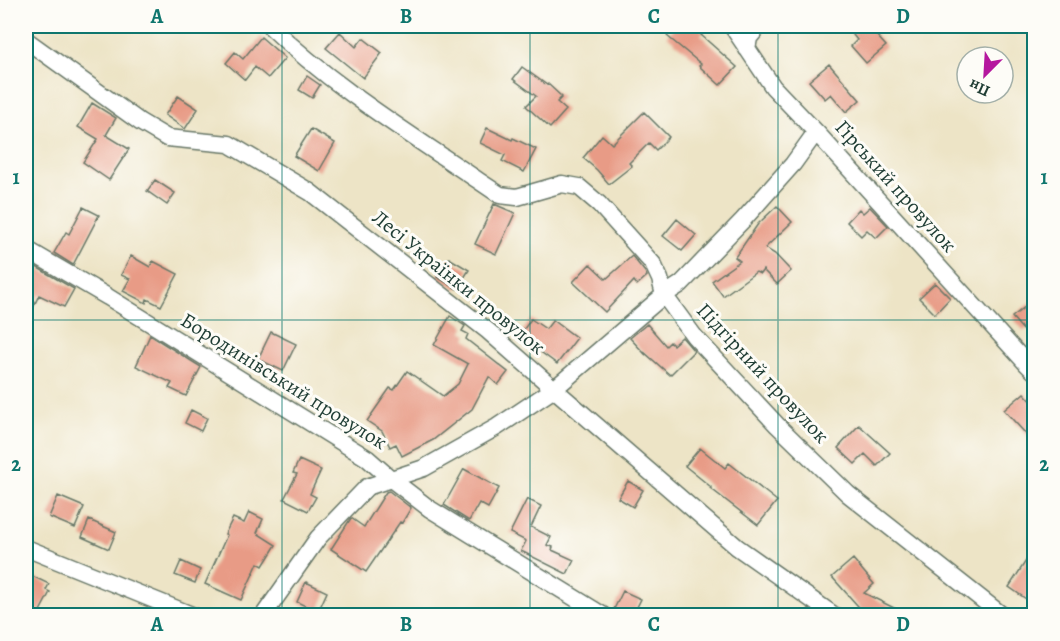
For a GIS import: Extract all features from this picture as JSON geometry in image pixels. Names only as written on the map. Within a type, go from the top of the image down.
[{"type":"street","name":"Підгірний провулок","points":[[270,26],[344,89],[500,195],[517,197],[562,184],[579,188],[599,204],[653,264],[664,295],[694,336],[777,425],[848,494],[1003,615]]},
{"type":"street","name":"Гірський провулок","points":[[732,26],[750,35],[773,87],[1035,371]]},
{"type":"street","name":"Лесі Українки провулок","points":[[26,40],[140,122],[166,138],[229,144],[310,192],[488,331],[737,547],[835,615]]},
{"type":"street","points":[[263,615],[318,538],[367,487],[424,468],[497,427],[554,389],[664,295],[681,284],[793,164],[816,132]]},
{"type":"street","name":"Бородинівський провулок","points":[[26,249],[108,297],[367,458],[430,508],[604,615]]},
{"type":"street","points":[[26,548],[194,615]]},
{"type":"building","points":[[675,26],[696,26],[704,32],[701,35],[737,67],[720,85],[699,66],[701,64],[667,36]]},
{"type":"building","points":[[846,26],[868,26],[886,46],[866,63],[851,46],[857,40]]},
{"type":"building","points":[[340,32],[356,47],[363,38],[382,53],[363,78],[326,48]]},
{"type":"building","points":[[261,37],[285,58],[268,78],[255,67],[245,80],[226,63],[235,52],[243,59]]},
{"type":"building","points":[[829,64],[860,100],[846,112],[831,94],[825,99],[809,81]]},
{"type":"building","points":[[522,67],[548,84],[562,97],[557,102],[566,110],[550,128],[526,106],[536,96],[513,79]]},
{"type":"building","points":[[307,76],[320,85],[312,98],[299,90]]},
{"type":"building","points":[[178,96],[198,109],[185,129],[165,115]]},
{"type":"building","points":[[92,103],[116,118],[106,135],[129,149],[109,180],[83,162],[98,139],[78,127]]},
{"type":"building","points":[[644,112],[669,137],[656,150],[649,143],[629,163],[632,166],[609,184],[583,158],[602,135],[612,144]]},
{"type":"building","points":[[487,128],[536,149],[524,172],[502,161],[505,155],[480,143]]},
{"type":"building","points":[[311,129],[335,143],[319,171],[294,156]]},
{"type":"building","points":[[155,180],[175,193],[167,205],[147,191]]},
{"type":"building","points":[[494,204],[515,213],[496,254],[475,244]]},
{"type":"building","points":[[777,206],[792,222],[765,248],[775,254],[791,271],[777,284],[763,270],[760,274],[756,272],[723,296],[712,281],[740,261],[735,257],[758,224]]},
{"type":"building","points":[[83,207],[99,215],[73,265],[54,253],[66,232],[69,234]]},
{"type":"building","points":[[870,207],[888,226],[876,238],[867,230],[861,236],[847,222],[859,209],[863,213]]},
{"type":"building","points":[[677,219],[696,235],[682,251],[663,236]]},
{"type":"building","points":[[131,256],[150,267],[153,261],[178,274],[161,306],[147,299],[146,303],[123,291],[130,279],[121,275]]},
{"type":"building","points":[[632,256],[647,276],[637,285],[634,281],[605,312],[573,282],[590,264],[606,279]]},
{"type":"building","points":[[449,258],[469,270],[457,289],[437,277]]},
{"type":"building","points":[[26,261],[74,289],[64,307],[39,295],[26,323]]},
{"type":"building","points":[[935,283],[950,298],[935,314],[919,298]]},
{"type":"building","points":[[1035,299],[1035,322],[1024,331],[1012,317]]},
{"type":"building","points":[[450,316],[465,326],[462,331],[468,334],[466,339],[508,372],[498,385],[489,377],[472,409],[433,440],[402,456],[396,444],[390,447],[382,431],[367,421],[390,388],[394,390],[407,371],[443,396],[458,384],[468,364],[434,345]]},
{"type":"building","points":[[531,319],[546,329],[553,320],[577,338],[557,364],[519,336]]},
{"type":"building","points":[[647,324],[666,346],[670,342],[673,345],[682,337],[694,351],[670,375],[630,338]]},
{"type":"building","points":[[271,332],[296,344],[283,371],[258,359]]},
{"type":"building","points":[[150,335],[201,367],[186,396],[169,388],[172,383],[136,366]]},
{"type":"building","points":[[1024,393],[1035,405],[1035,444],[1004,410]]},
{"type":"building","points":[[191,410],[207,418],[201,431],[185,423]]},
{"type":"building","points":[[859,425],[890,453],[877,466],[865,454],[855,464],[838,448]]},
{"type":"building","points":[[700,448],[725,468],[729,463],[777,501],[758,525],[685,466]]},
{"type":"building","points":[[299,460],[321,470],[310,494],[316,497],[308,511],[284,499],[297,474],[293,473]]},
{"type":"building","points":[[464,469],[499,488],[488,508],[479,503],[469,521],[444,505]]},
{"type":"building","points":[[628,481],[643,490],[633,507],[618,498]]},
{"type":"building","points":[[389,491],[411,508],[366,572],[331,549],[351,518],[364,527],[386,492]]},
{"type":"building","points":[[58,496],[84,507],[75,528],[49,517]]},
{"type":"building","points":[[527,499],[541,506],[531,527],[551,537],[547,545],[553,547],[552,550],[574,560],[567,574],[521,551],[526,541],[510,533]]},
{"type":"building","points":[[249,512],[263,519],[257,533],[276,545],[263,566],[258,563],[241,600],[205,584],[233,518],[244,523]]},
{"type":"building","points":[[89,520],[116,532],[109,549],[82,537]]},
{"type":"building","points":[[1035,547],[1035,592],[1029,601],[1009,587]]},
{"type":"building","points":[[853,559],[874,584],[864,593],[908,615],[866,615],[832,577]]},
{"type":"building","points":[[181,561],[200,570],[195,583],[175,575]]},
{"type":"building","points":[[30,575],[49,584],[46,590],[50,592],[39,613],[26,606],[26,584]]},
{"type":"building","points":[[306,582],[327,592],[318,612],[297,602]]},
{"type":"building","points":[[623,591],[641,599],[633,615],[614,609]]}]
